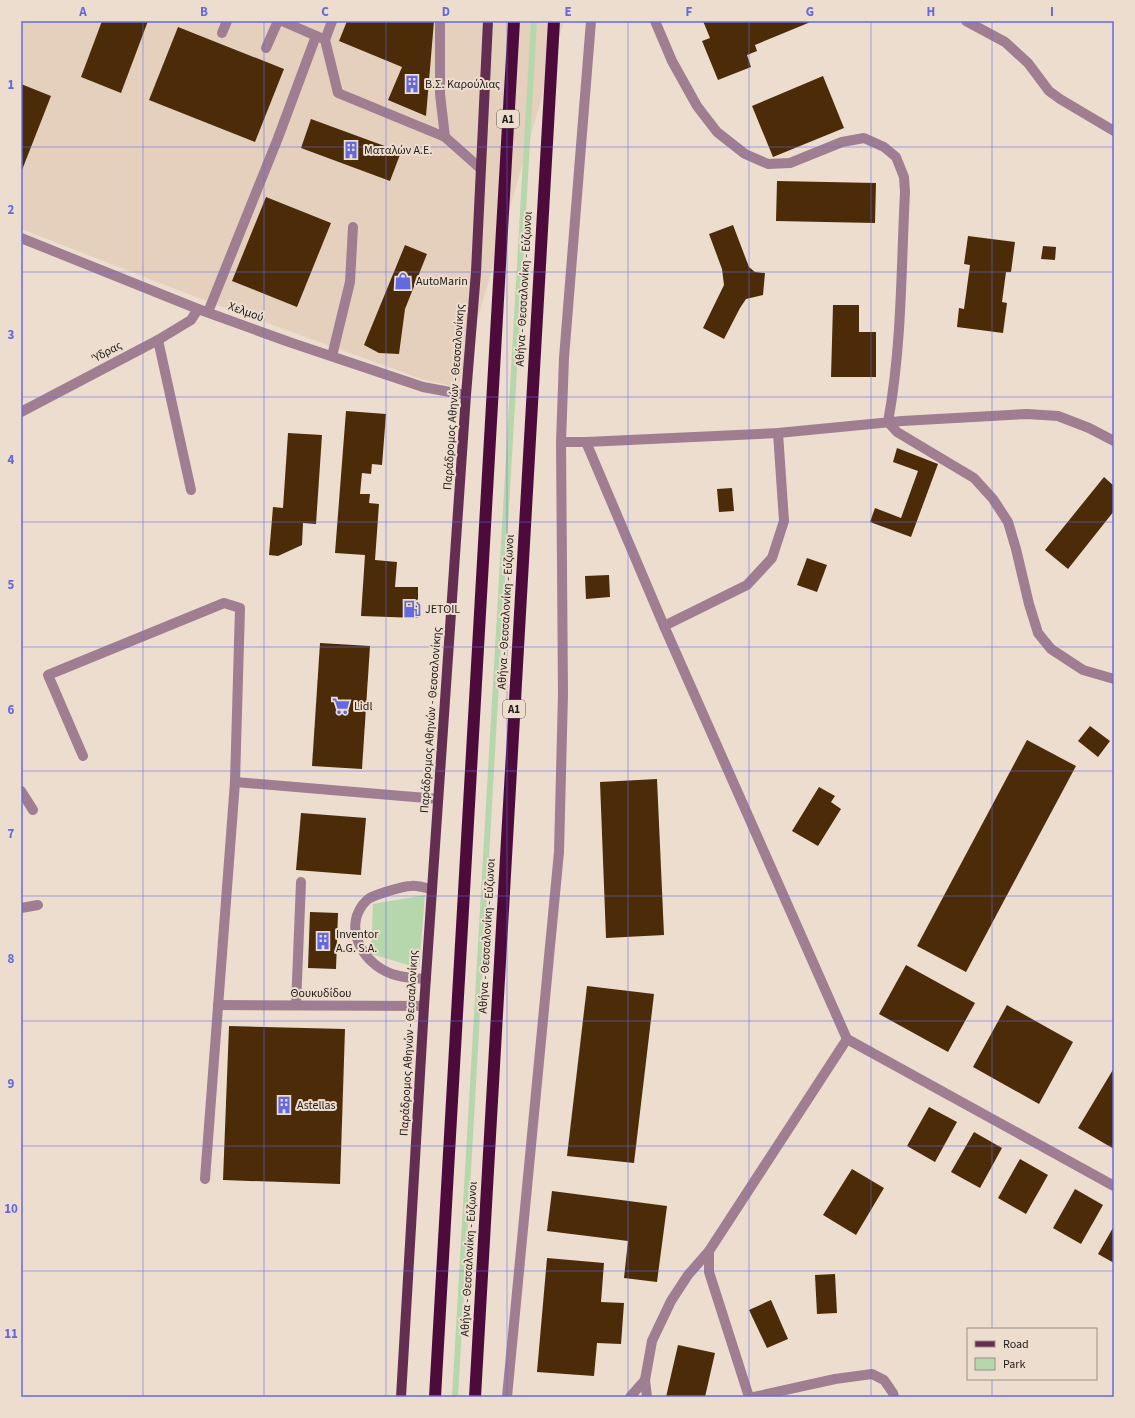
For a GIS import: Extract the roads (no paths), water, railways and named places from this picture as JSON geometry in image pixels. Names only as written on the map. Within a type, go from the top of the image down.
[{"type":"highway","name":"Α1","points":[[435,1397],[514,21]]},
{"type":"highway","name":"Αθήνα - Θεσσαλονίκη - Εύζωνοι","points":[[475,1397],[554,21]]},
{"type":"main road","name":"Παράδρομος Αθηνών - Θεσσαλονίκης","points":[[401,1397],[424,1006],[466,395],[476,272],[488,21]]},
{"type":"street","points":[[222,33],[227,21]]},
{"type":"street","points":[[266,48],[278,21]]},
{"type":"street","points":[[282,21],[325,40]]},
{"type":"street","points":[[332,21],[325,40],[338,93],[445,137],[481,169]]},
{"type":"street","points":[[440,21],[440,94],[445,137]]},
{"type":"street","points":[[507,1397],[559,852],[563,694],[561,442],[564,358],[591,21]]},
{"type":"street","points":[[655,21],[672,61],[696,106],[717,132],[745,154],[768,164],[790,163],[842,142],[864,138],[884,147],[896,157],[904,177],[905,192],[900,329],[894,390],[888,422]]},
{"type":"street","points":[[966,21],[1005,42],[1028,63],[1050,91],[1060,100],[1114,131]]},
{"type":"street","points":[[208,312],[278,138],[316,36]]},
{"type":"street","points":[[332,356],[350,282],[353,227]]},
{"type":"street","name":"Χελμού","points":[[21,238],[208,312],[332,356],[423,387],[466,395]]},
{"type":"street","name":"Ύδρας","points":[[21,412],[158,340],[191,320],[198,308]]},
{"type":"street","points":[[158,340],[190,490]]},
{"type":"street","points":[[561,442],[778,433],[888,422],[1027,414],[1058,416],[1089,428],[1114,441]]},
{"type":"street","points":[[888,422],[897,432],[974,478],[993,499],[1008,522],[1038,633],[1051,649],[1083,670],[1114,679]]},
{"type":"street","points":[[664,626],[747,585],[772,558],[784,522],[778,433]]},
{"type":"street","points":[[586,442],[664,626],[847,1039],[1114,1186]]},
{"type":"street","points":[[83,756],[48,675],[224,603],[240,608],[235,782],[205,1179]]},
{"type":"street","points":[[235,782],[438,799]]},
{"type":"street","points":[[21,791],[34,810]]},
{"type":"street","points":[[296,1006],[301,882]]},
{"type":"street","points":[[426,979],[392,974],[378,967],[365,957],[357,941],[355,925],[358,912],[368,899],[410,886],[432,889]]},
{"type":"street","points":[[21,908],[38,905]]},
{"type":"street","name":"Θουκυδίδου","points":[[218,1005],[424,1006]]},
{"type":"street","points":[[647,1397],[645,1380],[652,1341],[671,1301],[688,1275],[709,1251],[847,1039]]},
{"type":"street","points":[[709,1251],[709,1272],[749,1397]]},
{"type":"street","points":[[754,1397],[834,1379],[872,1374],[884,1380],[894,1397]]},
{"type":"street","points":[[630,1397],[645,1380]]},
{"type":"place","name":"Β.Σ. Καρούλιας","points":[[412,84]]},
{"type":"place","name":"Ματαλών Α.Ε.","points":[[351,150]]},
{"type":"place","name":"AutoMarin","points":[[403,281]]},
{"type":"place","name":"JETOIL","points":[[412,609]]},
{"type":"place","name":"Lidl","points":[[341,706]]},
{"type":"place","name":"Inventor A.G. S.A.","points":[[323,941]]},
{"type":"place","name":"Astellas","points":[[284,1105]]}]
